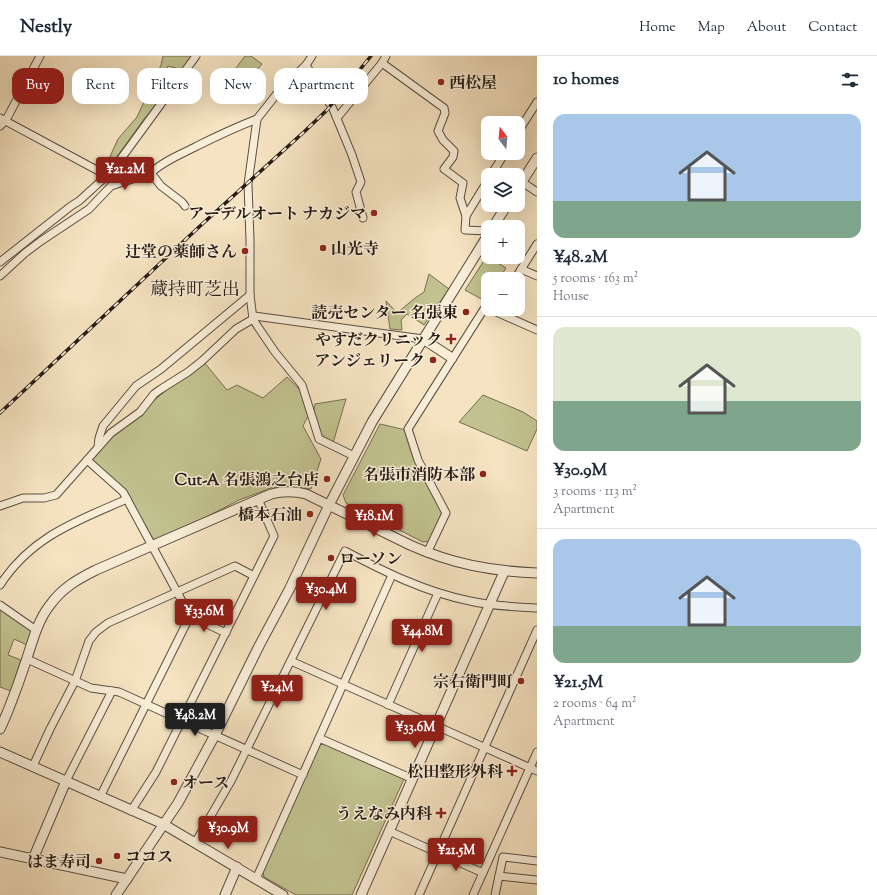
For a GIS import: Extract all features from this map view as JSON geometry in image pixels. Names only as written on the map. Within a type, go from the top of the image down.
[{"type":"street","points":[[0,126],[40,56]]},
{"type":"street","points":[[0,262],[79,201],[112,171],[196,56]]},
{"type":"street","points":[[0,276],[25,253],[89,209],[111,186],[151,173],[156,168],[181,154],[257,119],[283,86],[306,65],[312,56]]},
{"type":"street","points":[[337,118],[384,59],[444,108],[445,113],[438,131],[443,140],[454,151],[453,157],[444,169],[463,183],[460,198],[466,216],[465,230],[481,230]]},
{"type":"street","points":[[306,65],[326,96],[352,155],[361,182],[356,192],[363,218]]},
{"type":"street","points":[[525,121],[537,102]]},
{"type":"street","points":[[3,119],[106,175]]},
{"type":"street","points":[[257,119],[248,178],[250,295],[254,317],[258,327],[274,352],[302,385],[319,439],[354,456]]},
{"type":"street","points":[[525,177],[537,158]]},
{"type":"street","points":[[151,173],[161,186],[185,206]]},
{"type":"street","points":[[525,187],[537,192]]},
{"type":"street","points":[[466,216],[481,191]]},
{"type":"street","points":[[519,272],[537,244]]},
{"type":"street","points":[[116,895],[178,803],[215,735],[259,646],[290,588],[329,505],[372,422],[481,246]]},
{"type":"street","points":[[521,269],[537,276]]},
{"type":"street","points":[[98,448],[99,438],[103,426],[136,386],[161,369],[250,295]]},
{"type":"street","points":[[427,553],[446,513],[418,460],[408,429],[481,313]]},
{"type":"street","points":[[508,316],[537,330]]},
{"type":"street","points":[[0,506],[23,498],[44,498],[56,495],[111,432],[140,412],[154,394],[188,372],[236,329],[254,317],[423,339],[452,358]]},
{"type":"street","points":[[87,460],[124,492],[190,616],[226,633]]},
{"type":"street","points":[[0,729],[13,700],[36,630],[50,604],[67,587],[84,576],[258,499],[279,492],[306,494],[427,553],[456,562],[504,572],[537,574]]},
{"type":"street","points":[[0,585],[14,565],[23,556],[50,535],[127,499]]},
{"type":"street","points":[[131,811],[156,772],[183,721],[274,536],[258,499]]},
{"type":"street","points":[[195,843],[225,792],[345,551],[392,575],[438,593],[490,605],[537,608]]},
{"type":"street","points":[[33,766],[75,681],[86,646],[99,628],[235,566],[254,576]]},
{"type":"street","points":[[361,895],[504,572]]},
{"type":"street","points":[[256,879],[392,575]]},
{"type":"street","points":[[388,705],[438,593]]},
{"type":"street","points":[[0,605],[36,630]]},
{"type":"street","points":[[100,797],[190,616]]},
{"type":"street","points":[[419,895],[537,630]]},
{"type":"street","points":[[27,659],[91,688],[119,692],[303,775]]},
{"type":"street","points":[[291,661],[537,771]]},
{"type":"street","points":[[33,859],[66,781],[112,691]]},
{"type":"street","points":[[319,738],[413,779]]},
{"type":"street","points":[[0,752],[163,824],[282,895]]},
{"type":"street","points":[[473,895],[537,752]]},
{"type":"street","points":[[389,831],[483,873]]},
{"type":"street","points":[[0,852],[127,879]]},
{"type":"street","points":[[494,895],[503,857],[537,861]]},
{"type":"street","points":[[224,895],[237,868]]},
{"type":"street","points":[[499,876],[537,880]]},
{"type":"green space","points":[[163,56],[192,56],[184,68],[168,66],[167,68],[160,68]]},
{"type":"green space","points":[[245,56],[251,56],[262,64],[258,68],[236,68]]},
{"type":"green space","points":[[143,104],[157,104],[113,162],[107,163],[118,139],[137,117]]},
{"type":"green space","points":[[482,264],[500,264],[506,268],[503,272],[481,272],[481,299],[465,290]]},
{"type":"green space","points":[[429,274],[449,289],[424,325],[407,314],[401,320],[402,330],[390,329],[386,301],[397,313],[424,292]]},
{"type":"green space","points":[[204,362],[227,390],[237,385],[263,398],[287,377],[302,392],[309,414],[303,426],[321,459],[311,489],[287,486],[271,488],[239,500],[155,542],[124,490],[88,458],[144,408]]},
{"type":"green space","points":[[483,395],[523,412],[537,421],[537,429],[527,451],[459,422]]},
{"type":"green space","points":[[346,399],[333,443],[320,434],[314,410],[315,404]]},
{"type":"green space","points":[[380,424],[406,430],[441,510],[442,516],[429,541],[423,542],[346,503],[343,495]]},
{"type":"green space","points":[[0,608],[33,631],[27,645],[14,639],[8,655],[21,660],[11,691],[0,687]]},
{"type":"green space","points":[[324,744],[404,779],[352,895],[296,895],[264,877],[263,872],[319,745]]},
{"type":"railway","points":[[0,413],[327,110],[371,56]]},
{"type":"place","name":"西松屋","points":[[441,82]]},
{"type":"place","name":"アーデルオート ナカジマ","points":[[374,213]]},
{"type":"place","name":"山光寺","points":[[323,248]]},
{"type":"place","name":"辻堂の薬師さん","points":[[245,251]]},
{"type":"place","name":"読売センター 名張東","points":[[466,312]]},
{"type":"place","name":"やすだクリニック","points":[[451,339]]},
{"type":"place","name":"アンジェリーク","points":[[433,360]]},
{"type":"place","name":"名張市消防本部","points":[[483,474]]},
{"type":"place","name":"Cut-A 名張鴻之台店","points":[[327,479]]},
{"type":"place","name":"橋本石油","points":[[310,514]]},
{"type":"place","name":"ローソン","points":[[331,558]]},
{"type":"place","name":"宗右衛門町","points":[[521,681]]},
{"type":"place","name":"松田整形外科","points":[[512,771]]},
{"type":"place","name":"オース","points":[[174,782]]},
{"type":"place","name":"うえなみ内科","points":[[441,813]]},
{"type":"place","name":"ココス","points":[[117,856]]},
{"type":"place","name":"はま寿司","points":[[99,861]]},
{"type":"district","name":"蔵持町芝出","points":[[195,289]]}]
